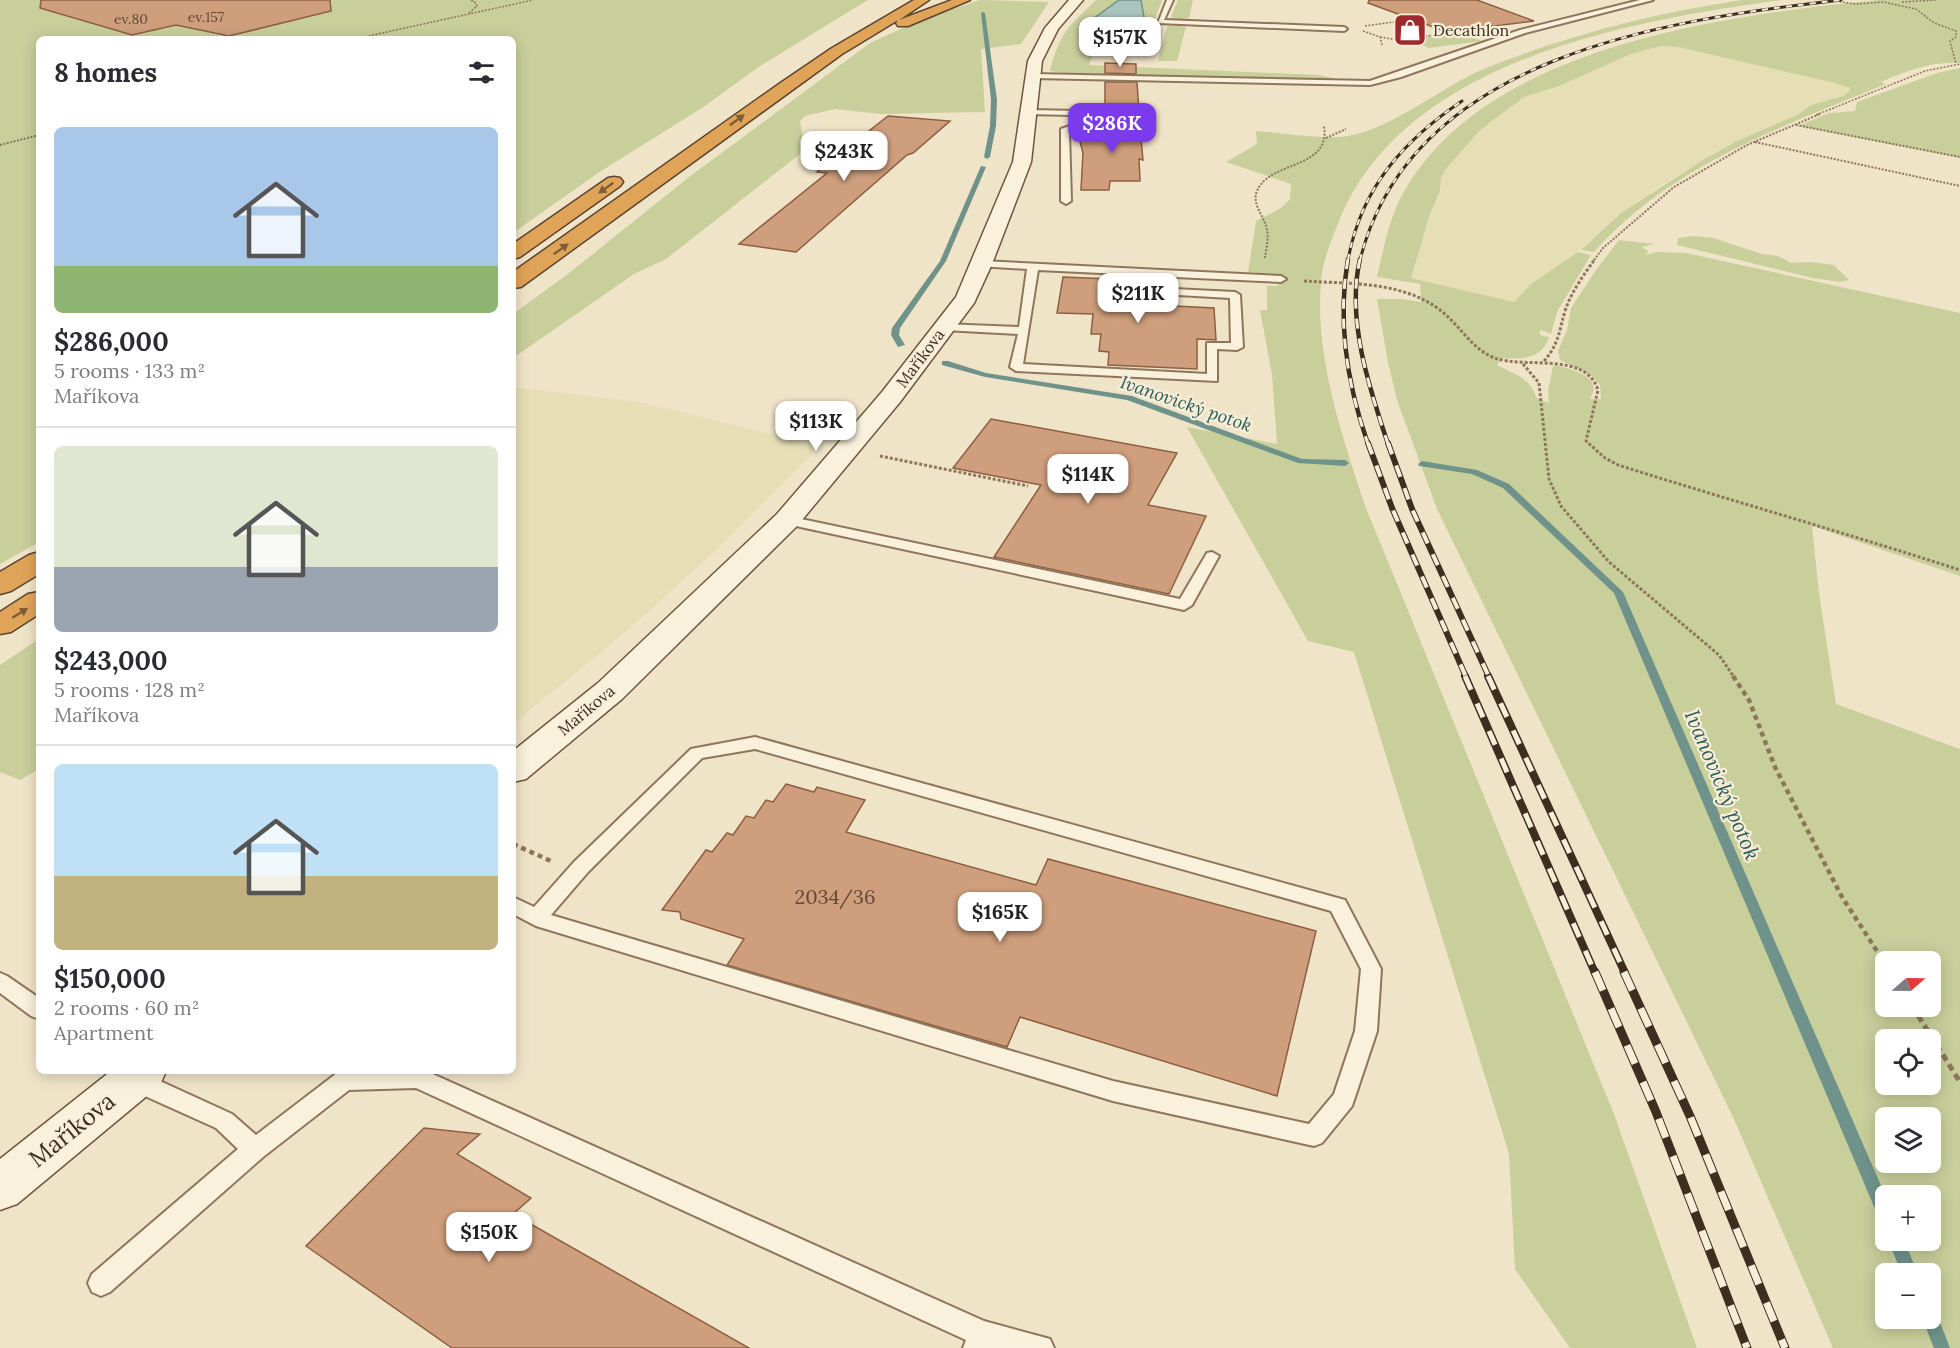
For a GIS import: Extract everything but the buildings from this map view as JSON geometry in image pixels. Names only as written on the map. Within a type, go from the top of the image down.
[{"type":"highway","points":[[516,280],[837,51],[922,0]]},
{"type":"highway","points":[[837,51],[944,6],[964,0]]},
{"type":"highway","points":[[771,75],[810,49]]},
{"type":"highway","points":[[516,251],[631,171]]},
{"type":"highway","points":[[0,585],[36,563]]},
{"type":"highway","points":[[0,626],[36,603]]},
{"type":"street","name":"Maříkova","points":[[516,768],[610,691],[787,520],[891,397],[966,298],[982,264],[1022,162],[1033,76],[1041,46],[1058,18],[1077,0]]},
{"type":"street","name":"Maříkova","points":[[0,1188],[133,1074]]},
{"type":"lane","points":[[1170,0],[1160,22],[1344,29]]},
{"type":"lane","points":[[1033,76],[1370,83],[1391,79],[1514,34],[1650,0]]},
{"type":"lane","points":[[1028,112],[1135,114]]},
{"type":"lane","points":[[1066,201],[1065,129],[1077,126],[1077,113]]},
{"type":"lane","points":[[982,264],[1281,279]]},
{"type":"lane","points":[[1033,267],[1024,331],[1016,367],[1213,378],[1211,345],[1238,347],[1235,295],[1147,291],[1148,272]]},
{"type":"lane","points":[[944,327],[1024,331]]},
{"type":"lane","points":[[787,520],[1184,605],[1212,556]]},
{"type":"lane","points":[[516,907],[536,918],[1113,1091],[1314,1136],[1344,1099],[1366,1030],[1371,969],[1338,905],[755,743],[697,753],[577,872],[536,918]]},
{"type":"lane","points":[[0,982],[36,1008]]},
{"type":"lane","points":[[133,1074],[224,1121],[255,1149]]},
{"type":"lane","points":[[101,1283],[255,1149],[345,1080],[418,1078],[980,1341],[1041,1348]]},
{"type":"path","points":[[469,13],[477,6],[474,1],[470,0]]},
{"type":"path","points":[[369,36],[533,0]]},
{"type":"path","points":[[1829,0],[1855,4],[1937,0]]},
{"type":"path","points":[[1891,3],[1910,6],[1935,25],[1956,31],[1956,37],[1950,41],[1956,64]]},
{"type":"path","points":[[1397,36],[1380,37],[1356,28],[1401,21]]},
{"type":"path","points":[[1079,25],[1127,31]]},
{"type":"path","points":[[1380,37],[1382,45]]},
{"type":"path","points":[[1955,60],[1960,59]]},
{"type":"path","points":[[1544,361],[1551,353],[1562,329],[1566,308],[1603,248],[1674,187],[1755,142],[1794,125],[1925,72],[1960,64]]},
{"type":"path","points":[[1794,125],[1960,157]]},
{"type":"path","points":[[1324,126],[1326,138],[1320,151],[1264,181],[1255,194],[1254,202],[1267,229],[1265,256],[1268,265],[1281,279],[1405,292],[1439,308],[1456,324],[1476,349],[1489,357],[1522,363],[1544,361],[1578,370],[1597,384],[1598,396],[1587,424],[1586,441],[1605,459],[1634,471],[1824,526],[1960,570]]},
{"type":"path","points":[[1326,138],[1346,129]]},
{"type":"path","points":[[0,145],[36,136]]},
{"type":"path","points":[[1755,142],[1959,186]]},
{"type":"path","points":[[1522,363],[1539,383],[1549,479],[1561,506],[1609,562],[1719,655],[1749,700],[1775,767],[1842,897],[1877,951]]},
{"type":"path","points":[[874,454],[1028,486]]},
{"type":"path","points":[[516,845],[577,872]]},
{"type":"path","points":[[1919,1017],[1960,1082]]},
{"type":"shaded area","points":[[1661,46],[1678,47],[1850,88],[1843,96],[1811,105],[1797,115],[1737,141],[1663,184],[1621,213],[1565,263],[1531,284],[1514,302],[1411,278],[1445,170],[1480,130],[1524,97],[1559,86],[1631,54]]},
{"type":"shaded area","points":[[516,387],[639,402],[804,442],[812,448],[810,457],[725,542],[628,630],[516,722]]},
{"type":"green space","points":[[0,0],[868,0],[760,66],[702,108],[598,173],[516,231],[516,36],[36,36],[36,544],[0,564]]},
{"type":"green space","points":[[980,0],[1049,2],[1021,44],[981,49],[985,112],[880,114],[835,109],[805,116],[800,121],[805,150],[666,259],[634,274],[516,356],[516,312],[568,274],[689,177],[870,43],[920,20]]},
{"type":"green space","points":[[1096,0],[1162,0],[1152,27],[1102,32],[1089,65],[1319,75],[1337,79],[1077,75],[1050,71],[1057,47],[1066,31]]},
{"type":"green space","points":[[1178,0],[1193,0],[1189,18],[1179,20],[1171,17]]},
{"type":"green space","points":[[1742,0],[1781,0],[1657,21],[1591,37],[1527,58],[1467,86],[1414,122],[1370,166],[1339,221],[1322,273],[1321,332],[1325,362],[1339,422],[1366,508],[1614,1114],[1697,1348],[1570,1348],[1515,1269],[1509,1154],[1354,652],[1308,641],[1187,427],[1277,444],[1272,375],[1260,310],[1267,310],[1267,286],[1278,286],[1280,276],[1248,272],[1256,221],[1281,208],[1290,199],[1291,184],[1226,162],[1257,144],[1256,131],[1327,137],[1364,132],[1399,116],[1486,68],[1548,45],[1612,26],[1676,11]]},
{"type":"green space","points":[[1878,0],[1960,0],[1960,63],[1929,65],[1900,74],[1881,82],[1886,84],[1768,133],[1693,172],[1657,195],[1624,222],[1594,252],[1581,250],[1621,213],[1703,160],[1737,141],[1797,115],[1811,105],[1843,96],[1850,88],[1678,47],[1661,46],[1631,54],[1559,86],[1524,97],[1480,130],[1445,170],[1441,178],[1440,191],[1430,214],[1411,278],[1514,302],[1531,284],[1578,252],[1591,255],[1557,312],[1551,334],[1541,330],[1539,333],[1549,337],[1542,349],[1524,358],[1503,358],[1497,365],[1521,377],[1537,398],[1549,403],[1548,391],[1553,366],[1572,369],[1585,375],[1593,384],[1594,390],[1590,399],[1601,399],[1600,385],[1592,376],[1560,360],[1558,351],[1567,330],[1571,308],[1619,240],[1655,244],[1641,247],[1648,251],[1646,255],[1656,252],[1686,253],[1960,313],[1960,576],[1812,526],[1819,593],[1836,704],[1960,749],[1960,1348],[1833,1348],[1733,1117],[1437,509],[1397,400],[1377,299],[1421,302],[1420,284],[1377,277],[1391,221],[1405,190],[1443,141],[1493,101],[1551,70],[1616,46],[1684,28],[1752,16]]},
{"type":"green space","points":[[1167,26],[1186,27],[1177,61],[1158,61]]},
{"type":"green space","points":[[1460,33],[1482,41],[1429,48],[1407,39]]},
{"type":"green space","points":[[1960,68],[1960,158],[1798,126],[1829,113],[1855,111],[1857,102],[1937,73]]},
{"type":"green space","points":[[1694,236],[1713,238],[1762,254],[1778,256],[1791,263],[1810,262],[1834,265],[1849,280],[1840,282],[1813,278],[1677,245],[1678,238]]},
{"type":"green space","points":[[36,641],[36,771],[20,780],[0,772],[0,665]]},
{"type":"water","points":[[1119,0],[1141,0],[1145,23],[1115,23],[1112,26],[1102,26],[1106,22],[1093,19]]},
{"type":"waterway","name":"Ivanovický potok","points":[[983,13],[994,100],[993,126],[987,157]]},
{"type":"waterway","name":"Ivanovický potok","points":[[901,345],[895,335],[896,328],[943,261],[983,167]]},
{"type":"waterway","name":"Ivanovický potok","points":[[945,363],[985,375],[1129,398],[1301,461],[1345,463]]},
{"type":"waterway","name":"Ivanovický potok","points":[[1422,464],[1474,472],[1506,486],[1618,592],[1875,1190]]},
{"type":"waterway","name":"Ivanovický potok","points":[[1901,1251],[1905,1263]]},
{"type":"waterway","name":"Ivanovický potok","points":[[1934,1329],[1942,1348]]},
{"type":"railway","points":[[1360,260],[1388,191],[1432,136],[1488,93],[1554,61],[1625,37],[1699,20],[1841,0]]},
{"type":"railway","points":[[1348,260],[1363,210],[1388,168],[1421,133],[1462,101]]},
{"type":"railway","points":[[1348,259],[1344,306],[1346,353],[1354,399],[1368,444]]},
{"type":"railway","points":[[1360,259],[1356,282],[1358,329],[1367,376],[1388,444]]},
{"type":"railway","points":[[1368,443],[1392,508],[1466,677]]},
{"type":"railway","points":[[1388,443],[1412,509],[1489,677]]},
{"type":"railway","points":[[1465,676],[1595,973]]},
{"type":"railway","points":[[1488,676],[1625,973]]},
{"type":"railway","points":[[1595,972],[1656,1112],[1747,1348]]},
{"type":"railway","points":[[1624,972],[1690,1116],[1785,1348]]},
{"type":"place","name":"Decathlon","points":[[1410,30]]}]
